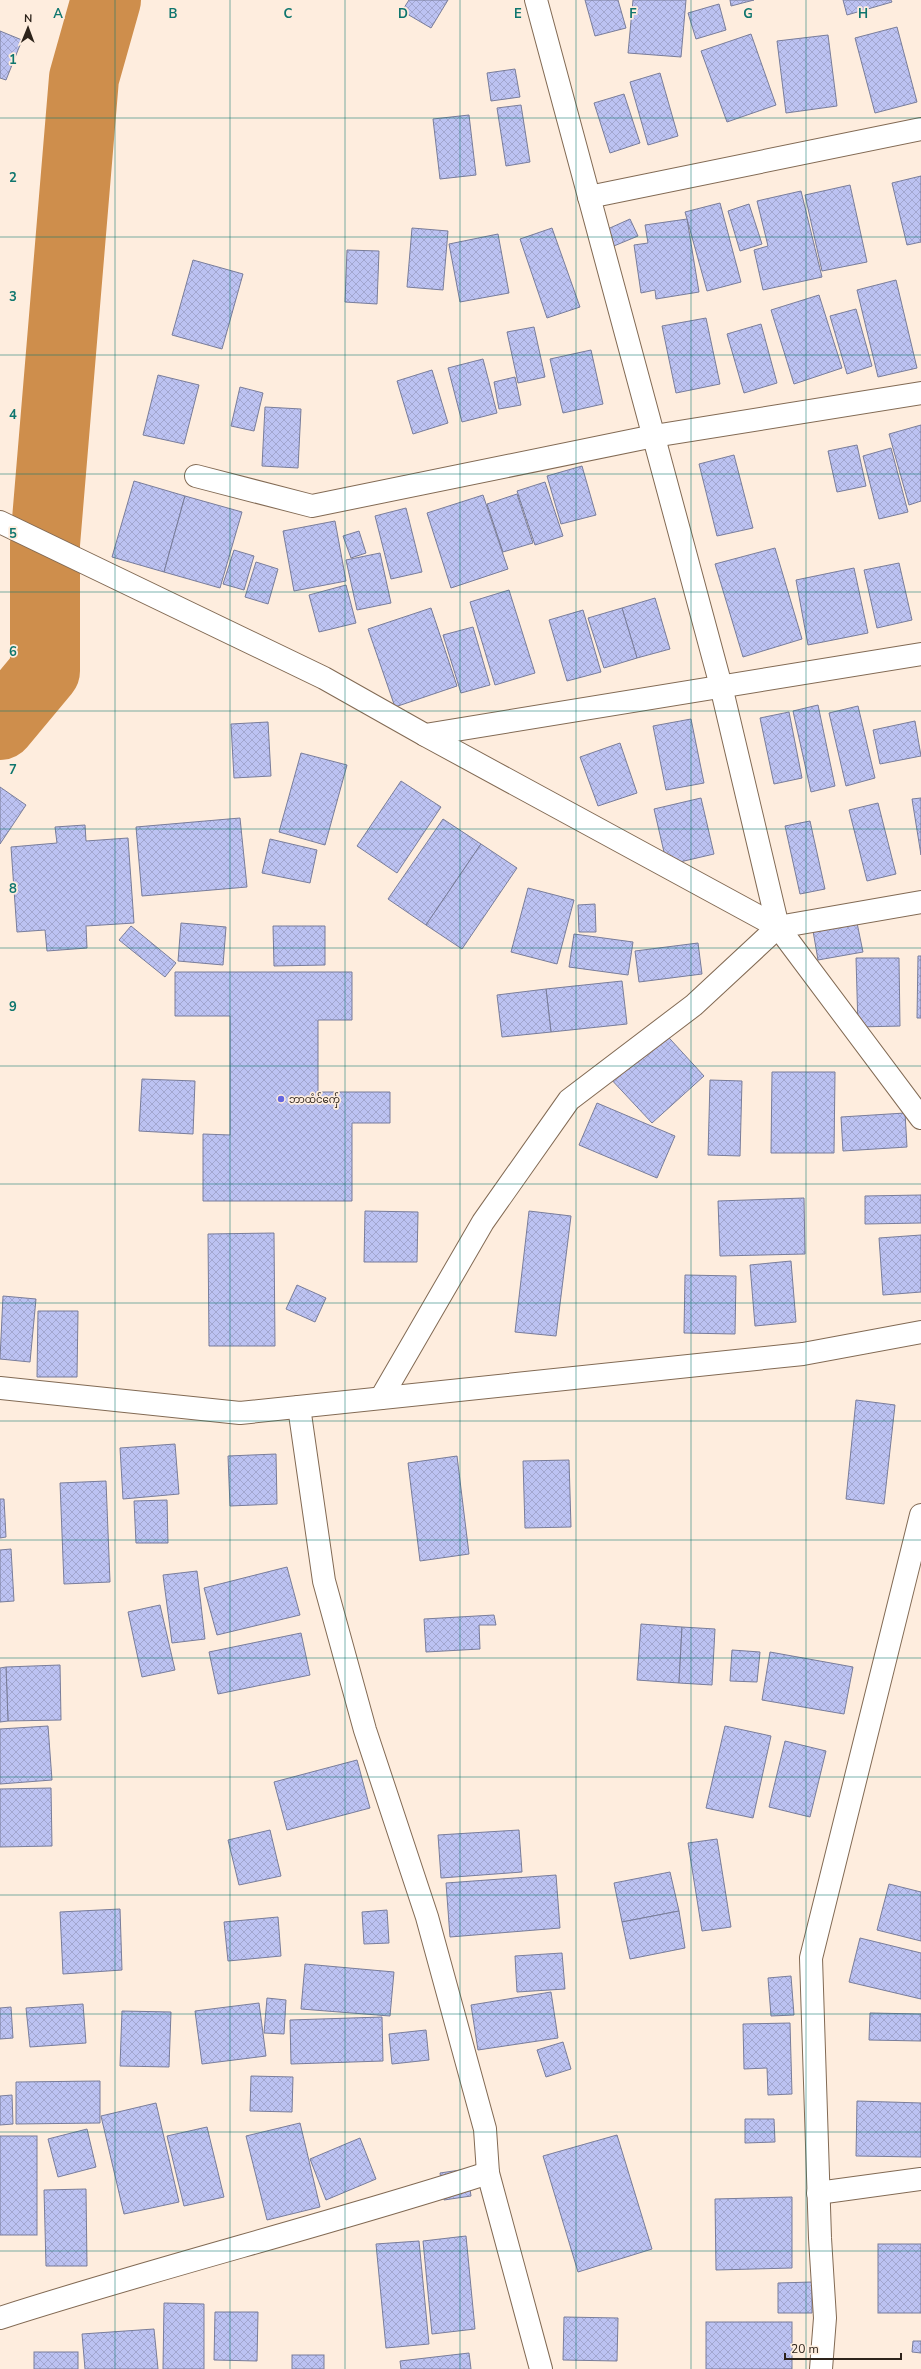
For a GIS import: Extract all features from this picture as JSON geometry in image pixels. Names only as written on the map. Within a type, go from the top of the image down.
[{"type":"street","points":[[536,0],[721,686],[778,927],[921,1118]]},
{"type":"street","points":[[589,197],[921,129]]},
{"type":"street","points":[[196,476],[312,506],[654,436],[921,393]]},
{"type":"street","points":[[0,522],[324,678],[425,735],[778,927]]},
{"type":"street","points":[[425,735],[921,654]]},
{"type":"street","points":[[381,1398],[483,1222],[569,1100],[694,1005],[778,927],[921,902]]},
{"type":"street","points":[[0,1388],[240,1413],[803,1354],[921,1332]]},
{"type":"street","points":[[299,1407],[324,1581],[365,1730],[427,1917],[485,2129],[488,2173],[541,2369]]},
{"type":"street","points":[[821,2369],[825,2318],[818,2193],[811,1958],[921,1515]]},
{"type":"street","points":[[0,2318],[77,2293],[406,2200],[488,2173]]},
{"type":"street","points":[[818,2193],[921,2179]]},
{"type":"building","points":[[409,0],[448,0],[431,28],[402,11]]},
{"type":"building","points":[[585,0],[618,0],[626,28],[595,36]]},
{"type":"building","points":[[633,0],[686,0],[681,57],[628,53]]},
{"type":"building","points":[[730,0],[754,0],[731,6]]},
{"type":"building","points":[[843,0],[891,0],[892,2],[847,15]]},
{"type":"building","points":[[719,4],[726,30],[696,39],[688,13]]},
{"type":"building","points":[[897,27],[917,102],[875,113],[855,38]]},
{"type":"building","points":[[0,31],[22,40],[6,80],[0,78]]},
{"type":"building","points":[[751,34],[776,105],[727,122],[701,51]]},
{"type":"building","points":[[828,35],[837,106],[786,113],[777,41]]},
{"type":"building","points":[[515,69],[520,97],[491,101],[487,73]]},
{"type":"building","points":[[660,73],[678,136],[648,145],[630,82]]},
{"type":"building","points":[[624,94],[640,143],[610,153],[594,103]]},
{"type":"building","points":[[521,105],[530,162],[506,166],[497,108]]},
{"type":"building","points":[[469,115],[476,175],[440,179],[433,119]]},
{"type":"building","points":[[921,176],[921,242],[907,245],[892,183]]},
{"type":"building","points":[[850,185],[867,262],[822,271],[805,195]]},
{"type":"building","points":[[801,191],[822,277],[763,290],[754,250],[768,246],[757,201]]},
{"type":"building","points":[[720,203],[741,282],[707,291],[685,212]]},
{"type":"building","points":[[749,204],[762,244],[740,251],[728,211]]},
{"type":"building","points":[[630,219],[638,236],[609,248],[601,232]]},
{"type":"building","points":[[687,219],[699,292],[656,299],[655,290],[641,293],[634,245],[648,243],[645,225]]},
{"type":"building","points":[[412,228],[448,231],[443,290],[407,287]]},
{"type":"building","points":[[552,228],[580,307],[547,318],[520,239]]},
{"type":"building","points":[[498,234],[509,293],[460,302],[449,244]]},
{"type":"building","points":[[347,250],[379,251],[377,304],[345,302]]},
{"type":"building","points":[[193,260],[243,274],[222,349],[172,335]]},
{"type":"building","points":[[896,280],[917,368],[878,377],[857,290]]},
{"type":"building","points":[[819,295],[842,368],[794,384],[771,310]]},
{"type":"building","points":[[856,309],[872,366],[847,374],[830,316]]},
{"type":"building","points":[[706,318],[720,384],[676,393],[662,326]]},
{"type":"building","points":[[761,324],[777,383],[744,393],[727,334]]},
{"type":"building","points":[[534,327],[545,377],[518,383],[507,332]]},
{"type":"building","points":[[591,350],[603,404],[563,413],[550,359]]},
{"type":"building","points":[[483,359],[497,413],[462,422],[448,368]]},
{"type":"building","points":[[432,370],[448,423],[413,434],[397,381]]},
{"type":"building","points":[[158,375],[199,385],[184,444],[143,435]]},
{"type":"building","points":[[515,377],[521,405],[499,409],[494,382]]},
{"type":"building","points":[[240,387],[263,393],[254,431],[231,426]]},
{"type":"building","points":[[265,407],[301,409],[298,468],[262,466]]},
{"type":"building","points":[[921,425],[921,501],[909,505],[889,434]]},
{"type":"building","points":[[857,445],[866,486],[837,492],[828,451]]},
{"type":"building","points":[[891,448],[908,512],[879,519],[863,456]]},
{"type":"building","points":[[734,455],[753,528],[717,536],[699,464]]},
{"type":"building","points":[[582,466],[596,515],[561,524],[547,476]]},
{"type":"building","points":[[134,481],[185,496],[164,572],[112,557]]},
{"type":"building","points":[[545,482],[563,536],[535,545],[517,491]]},
{"type":"building","points":[[517,494],[533,543],[503,552],[487,504]]},
{"type":"building","points":[[483,495],[508,569],[451,588],[427,513]]},
{"type":"building","points":[[185,496],[242,512],[220,588],[164,572]]},
{"type":"building","points":[[406,508],[422,572],[391,579],[375,516]]},
{"type":"building","points":[[335,521],[346,581],[294,591],[283,531]]},
{"type":"building","points":[[359,531],[366,553],[351,558],[343,536]]},
{"type":"building","points":[[775,548],[802,639],[743,657],[715,564]]},
{"type":"building","points":[[234,550],[254,556],[244,590],[223,584]]},
{"type":"building","points":[[380,553],[391,603],[357,610],[346,560]]},
{"type":"building","points":[[256,562],[278,569],[268,604],[245,597]]},
{"type":"building","points":[[899,563],[912,620],[877,628],[864,570]]},
{"type":"building","points":[[854,568],[868,633],[808,645],[796,580]]},
{"type":"building","points":[[346,585],[356,623],[319,632],[309,595]]},
{"type":"building","points":[[509,590],[535,673],[495,685],[470,602]]},
{"type":"building","points":[[655,598],[670,649],[637,658],[622,608]]},
{"type":"building","points":[[431,608],[457,686],[395,707],[368,629]]},
{"type":"building","points":[[622,608],[637,658],[604,668],[588,618]]},
{"type":"building","points":[[583,610],[601,672],[567,681],[549,620]]},
{"type":"building","points":[[473,627],[490,685],[461,693],[443,635]]},
{"type":"building","points":[[818,705],[835,786],[811,792],[793,711]]},
{"type":"building","points":[[858,706],[875,778],[846,786],[829,713]]},
{"type":"building","points":[[789,712],[802,778],[774,784],[760,718]]},
{"type":"building","points":[[691,719],[704,783],[666,790],[653,726]]},
{"type":"building","points":[[915,721],[921,756],[880,764],[873,730]]},
{"type":"building","points":[[268,722],[271,776],[234,778],[231,724]]},
{"type":"building","points":[[620,743],[637,793],[598,806],[580,757]]},
{"type":"building","points":[[301,753],[347,765],[325,845],[279,832]]},
{"type":"building","points":[[401,781],[441,807],[397,873],[357,846]]},
{"type":"building","points":[[0,787],[26,805],[0,844]]},
{"type":"building","points":[[701,798],[714,854],[667,865],[654,809]]},
{"type":"building","points":[[921,798],[921,855],[912,799]]},
{"type":"building","points":[[878,803],[896,874],[867,881],[849,810]]},
{"type":"building","points":[[240,818],[247,887],[142,896],[136,827]]},
{"type":"building","points":[[443,819],[481,844],[426,925],[388,899]]},
{"type":"building","points":[[810,821],[825,889],[800,894],[785,826]]},
{"type":"building","points":[[85,825],[86,841],[128,838],[134,923],[86,926],[87,948],[47,951],[45,930],[17,932],[11,847],[57,843],[55,827]]},
{"type":"building","points":[[270,839],[317,850],[310,883],[262,873]]},
{"type":"building","points":[[481,844],[517,868],[462,949],[426,925]]},
{"type":"building","points":[[528,888],[574,900],[557,964],[511,952]]},
{"type":"building","points":[[595,904],[596,932],[579,932],[578,905]]},
{"type":"building","points":[[856,918],[863,952],[818,960],[812,925]]},
{"type":"building","points":[[181,923],[226,927],[223,965],[178,961]]},
{"type":"building","points":[[131,926],[176,963],[165,977],[119,940]]},
{"type":"building","points":[[273,926],[325,926],[325,965],[274,966]]},
{"type":"building","points":[[574,934],[633,942],[628,975],[569,967]]},
{"type":"building","points":[[698,943],[702,974],[639,982],[635,951]]},
{"type":"building","points":[[918,956],[921,956],[921,1018],[917,1018]]},
{"type":"building","points":[[856,958],[899,958],[900,1026],[858,1027]]},
{"type":"building","points":[[175,972],[352,972],[352,1020],[318,1020],[318,1092],[390,1092],[390,1123],[352,1123],[352,1201],[203,1201],[203,1134],[230,1135],[230,1016],[175,1016]]},
{"type":"building","points":[[622,981],[627,1024],[551,1032],[546,989]]},
{"type":"building","points":[[546,989],[551,1032],[502,1037],[497,995]]},
{"type":"building","points":[[660,1028],[704,1076],[652,1123],[608,1076]]},
{"type":"building","points":[[772,1072],[835,1072],[834,1153],[771,1153]]},
{"type":"building","points":[[142,1079],[195,1081],[193,1134],[139,1131]]},
{"type":"building","points":[[710,1080],[742,1081],[740,1156],[708,1155]]},
{"type":"building","points":[[597,1103],[675,1136],[657,1178],[579,1145]]},
{"type":"building","points":[[905,1113],[907,1147],[843,1151],[841,1117]]},
{"type":"building","points":[[921,1195],[921,1223],[865,1224],[865,1196]]},
{"type":"building","points":[[804,1198],[805,1254],[720,1256],[718,1201]]},
{"type":"building","points":[[365,1211],[418,1212],[417,1262],[364,1262]]},
{"type":"building","points":[[529,1211],[571,1216],[556,1336],[515,1332]]},
{"type":"building","points":[[274,1233],[275,1346],[209,1346],[208,1234]]},
{"type":"building","points":[[921,1235],[921,1292],[883,1295],[879,1238]]},
{"type":"building","points":[[791,1261],[796,1322],[755,1326],[750,1265]]},
{"type":"building","points":[[685,1275],[736,1276],[735,1334],[684,1333]]},
{"type":"building","points":[[297,1285],[326,1298],[315,1322],[286,1309]]},
{"type":"building","points":[[3,1296],[36,1299],[30,1362],[0,1359]]},
{"type":"building","points":[[38,1311],[78,1311],[77,1377],[37,1377]]},
{"type":"building","points":[[856,1400],[895,1405],[884,1504],[846,1499]]},
{"type":"building","points":[[175,1444],[179,1494],[123,1499],[120,1448]]},
{"type":"building","points":[[276,1454],[277,1504],[230,1506],[228,1456]]},
{"type":"building","points":[[457,1456],[469,1554],[420,1561],[408,1463]]},
{"type":"building","points":[[569,1460],[571,1527],[525,1528],[523,1461]]},
{"type":"building","points":[[106,1481],[110,1582],[64,1584],[60,1483]]},
{"type":"building","points":[[0,1499],[4,1499],[6,1537],[0,1538]]},
{"type":"building","points":[[167,1500],[168,1543],[136,1543],[134,1501]]},
{"type":"building","points":[[11,1549],[14,1601],[0,1602],[0,1550]]},
{"type":"building","points":[[287,1567],[300,1615],[217,1635],[204,1588]]},
{"type":"building","points":[[197,1571],[205,1639],[172,1643],[163,1575]]},
{"type":"building","points":[[160,1605],[175,1670],[142,1677],[128,1612]]},
{"type":"building","points":[[494,1615],[496,1625],[479,1625],[480,1649],[426,1652],[424,1619]]},
{"type":"building","points":[[641,1624],[682,1627],[679,1683],[637,1680]]},
{"type":"building","points":[[682,1627],[715,1629],[712,1685],[679,1683]]},
{"type":"building","points":[[301,1633],[310,1675],[218,1694],[209,1652]]},
{"type":"building","points":[[732,1650],[760,1652],[757,1682],[730,1681]]},
{"type":"building","points":[[770,1652],[853,1667],[844,1714],[762,1700]]},
{"type":"building","points":[[60,1665],[61,1720],[8,1721],[6,1667]]},
{"type":"building","points":[[6,1667],[8,1721],[0,1722],[0,1668]]},
{"type":"building","points":[[48,1726],[52,1780],[0,1784],[0,1729]]},
{"type":"building","points":[[725,1726],[771,1736],[753,1818],[706,1808]]},
{"type":"building","points":[[785,1741],[826,1751],[810,1817],[769,1807]]},
{"type":"building","points":[[357,1760],[370,1808],[287,1830],[274,1782]]},
{"type":"building","points":[[51,1788],[52,1846],[0,1847],[0,1789]]},
{"type":"building","points":[[270,1830],[281,1876],[239,1885],[228,1840]]},
{"type":"building","points":[[519,1830],[522,1872],[441,1878],[438,1835]]},
{"type":"building","points":[[717,1839],[731,1927],[702,1931],[688,1843]]},
{"type":"building","points":[[670,1872],[679,1911],[622,1922],[614,1883]]},
{"type":"building","points":[[556,1875],[560,1928],[450,1937],[446,1883]]},
{"type":"building","points":[[889,1884],[921,1892],[921,1941],[877,1930]]},
{"type":"building","points":[[120,1909],[122,1970],[63,1974],[60,1912]]},
{"type":"building","points":[[387,1910],[389,1943],[364,1944],[362,1912]]},
{"type":"building","points":[[679,1911],[685,1948],[630,1959],[622,1922]]},
{"type":"building","points":[[278,1917],[281,1956],[228,1961],[224,1922]]},
{"type":"building","points":[[860,1938],[921,1953],[921,1999],[849,1982]]},
{"type":"building","points":[[562,1953],[565,1989],[517,1992],[515,1956]]},
{"type":"building","points":[[305,1964],[394,1972],[390,2016],[301,2009]]},
{"type":"building","points":[[791,1976],[794,2015],[771,2016],[768,1978]]},
{"type":"building","points":[[551,1992],[558,2038],[478,2050],[471,2005]]},
{"type":"building","points":[[267,1998],[286,2000],[284,2034],[264,2033]]},
{"type":"building","points":[[259,2003],[266,2056],[202,2064],[195,2011]]},
{"type":"building","points":[[83,2004],[86,2043],[30,2047],[26,2008]]},
{"type":"building","points":[[11,2007],[13,2038],[0,2039],[0,2008]]},
{"type":"building","points":[[122,2011],[171,2012],[169,2067],[120,2066]]},
{"type":"building","points":[[870,2013],[921,2014],[921,2041],[869,2040]]},
{"type":"building","points":[[382,2017],[383,2061],[291,2064],[290,2020]]},
{"type":"building","points":[[790,2023],[792,2094],[768,2095],[767,2068],[744,2069],[743,2024]]},
{"type":"building","points":[[426,2030],[429,2060],[392,2064],[389,2034]]},
{"type":"building","points":[[563,2042],[571,2069],[546,2077],[537,2050]]},
{"type":"building","points":[[251,2076],[293,2077],[292,2112],[250,2111]]},
{"type":"building","points":[[100,2081],[100,2123],[16,2124],[16,2082]]},
{"type":"building","points":[[12,2095],[13,2124],[0,2125],[0,2096]]},
{"type":"building","points":[[857,2101],[921,2103],[921,2157],[856,2156]]},
{"type":"building","points":[[156,2103],[179,2202],[124,2214],[101,2116]]},
{"type":"building","points":[[745,2119],[774,2119],[775,2142],[745,2143]]},
{"type":"building","points":[[300,2123],[320,2207],[267,2220],[246,2136]]},
{"type":"building","points":[[207,2127],[224,2197],[184,2206],[167,2136]]},
{"type":"building","points":[[87,2129],[96,2167],[58,2177],[48,2139]]},
{"type":"building","points":[[617,2135],[652,2249],[578,2272],[543,2156]]},
{"type":"building","points":[[0,2136],[37,2136],[37,2235],[0,2235]]},
{"type":"building","points":[[360,2138],[376,2179],[326,2200],[310,2159]]},
{"type":"building","points":[[467,2169],[471,2196],[444,2200],[440,2173]]},
{"type":"building","points":[[86,2189],[87,2266],[46,2266],[44,2190]]},
{"type":"building","points":[[792,2197],[792,2268],[716,2270],[715,2199]]},
{"type":"building","points":[[466,2236],[475,2329],[432,2334],[423,2241]]},
{"type":"building","points":[[419,2241],[429,2344],[386,2348],[376,2244]]},
{"type":"building","points":[[878,2244],[921,2244],[921,2313],[878,2313]]},
{"type":"building","points":[[812,2282],[812,2313],[778,2313],[778,2283]]},
{"type":"building","points":[[164,2303],[204,2304],[204,2369],[163,2369]]},
{"type":"building","points":[[215,2312],[258,2312],[257,2361],[214,2360]]},
{"type":"building","points":[[564,2317],[618,2318],[617,2361],[563,2360]]},
{"type":"building","points":[[706,2322],[792,2322],[792,2369],[706,2369]]},
{"type":"building","points":[[154,2329],[158,2369],[85,2369],[82,2334]]},
{"type":"building","points":[[913,2341],[921,2341],[921,2353],[912,2352]]},
{"type":"building","points":[[34,2352],[78,2352],[78,2369],[34,2369]]},
{"type":"building","points":[[469,2353],[471,2369],[401,2369],[400,2361]]},
{"type":"building","points":[[292,2355],[324,2355],[324,2369],[292,2369]]},
{"type":"waterway","points":[[0,725],[45,671],[45,544],[84,78],[106,0]]},
{"type":"place","name":"ဘာထံင်ကှ်ေ","points":[[281,1099]]}]
